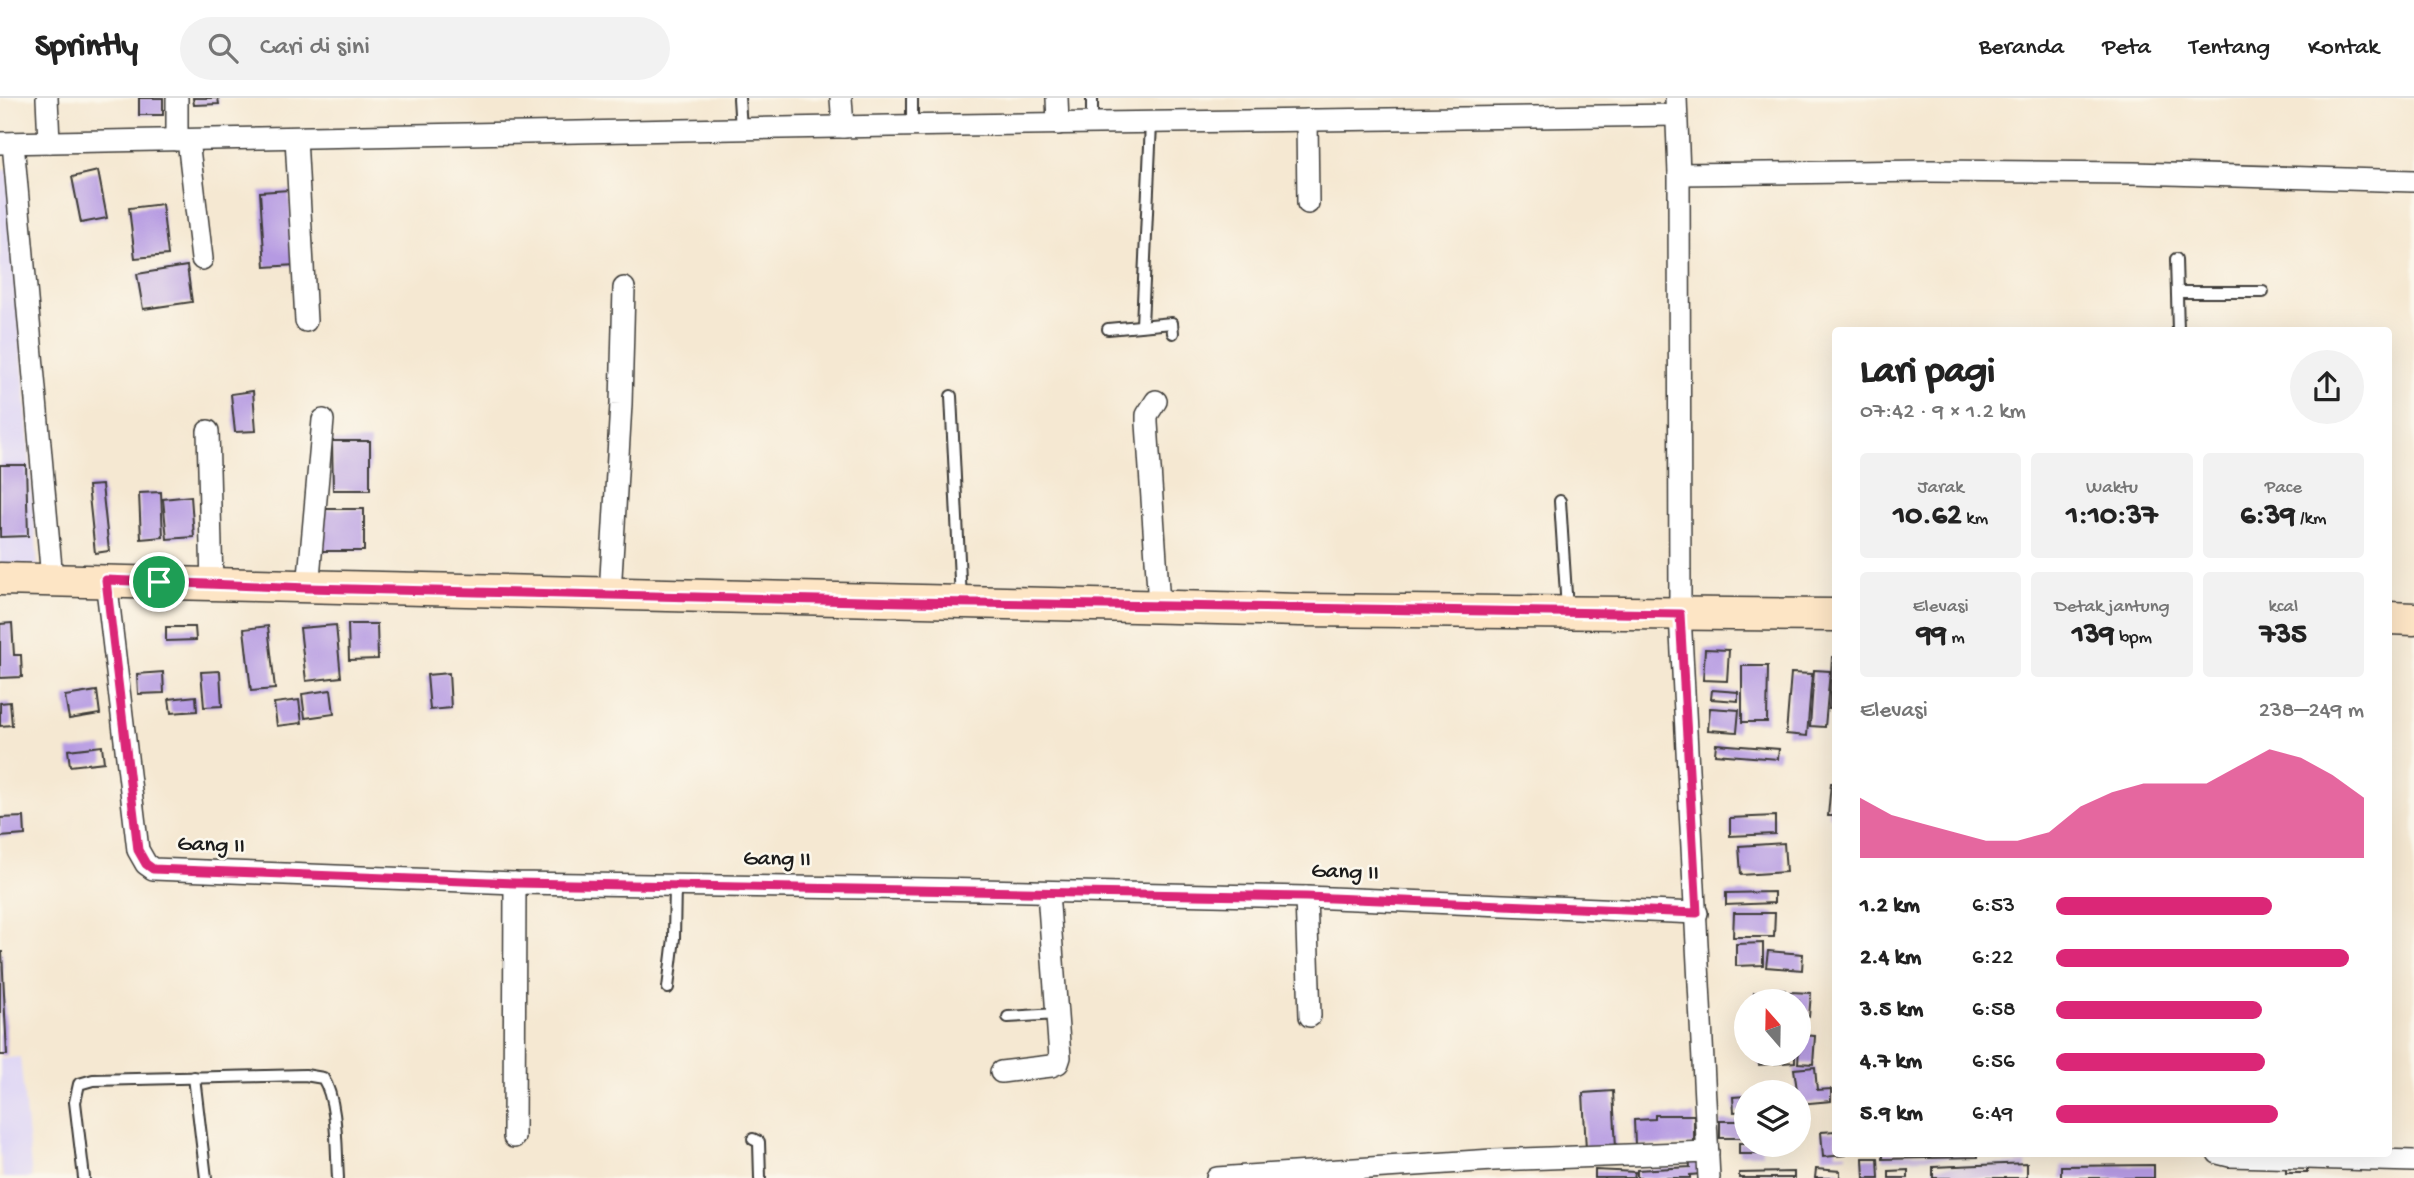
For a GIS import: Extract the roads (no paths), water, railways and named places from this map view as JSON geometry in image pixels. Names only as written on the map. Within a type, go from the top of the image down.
[{"type":"main road","points":[[0,579],[1300,610],[1832,615]]},
{"type":"main road","points":[[2392,618],[2414,619]]},
{"type":"street","points":[[47,98],[49,142]]},
{"type":"street","points":[[177,98],[202,259]]},
{"type":"street","points":[[841,98],[843,127]]},
{"type":"street","points":[[1057,98],[1058,124]]},
{"type":"street","points":[[52,579],[6,143],[1307,120],[1676,106],[1679,174],[1680,614],[1709,1178]]},
{"type":"street","points":[[1307,120],[1308,204]]},
{"type":"street","points":[[296,138],[306,321]]},
{"type":"street","points":[[1679,174],[1914,171],[2134,173],[2414,181]]},
{"type":"street","points":[[610,594],[621,404],[624,288]]},
{"type":"street","points":[[1157,401],[1147,415],[1147,423],[1159,605]]},
{"type":"street","points":[[308,588],[323,420]]},
{"type":"street","points":[[208,430],[212,584]]},
{"type":"street","name":"Gang II","points":[[106,580],[138,850],[146,864],[162,871],[515,883],[1306,897],[1697,913]]},
{"type":"street","points":[[514,1137],[515,883]]},
{"type":"street","points":[[1001,1072],[1058,1063],[1060,1057],[1048,892]]},
{"type":"street","points":[[1306,897],[1310,1016]]},
{"type":"street","points":[[1217,1178],[1493,1160],[1708,1152]]},
{"type":"street","points":[[2267,1157],[2414,1161]]},
{"type":"lane","points":[[739,98],[741,130]]},
{"type":"lane","points":[[912,98],[912,126]]},
{"type":"lane","points":[[1092,98],[1092,123]]},
{"type":"lane","points":[[1142,325],[1151,122]]},
{"type":"lane","points":[[2176,259],[2178,327]]},
{"type":"lane","points":[[2177,292],[2263,292]]},
{"type":"lane","points":[[1108,329],[1172,323],[1173,333]]},
{"type":"lane","points":[[951,396],[961,603]]},
{"type":"lane","points":[[1560,501],[1567,613]]},
{"type":"lane","points":[[668,988],[674,937],[675,885]]},
{"type":"lane","points":[[1008,1017],[1057,1014]]},
{"type":"lane","points":[[84,1178],[75,1102],[79,1084],[93,1080],[305,1075],[323,1078],[331,1100],[338,1178]]},
{"type":"lane","points":[[194,1077],[206,1178]]},
{"type":"lane","points":[[754,1139],[759,1142],[760,1178]]}]
